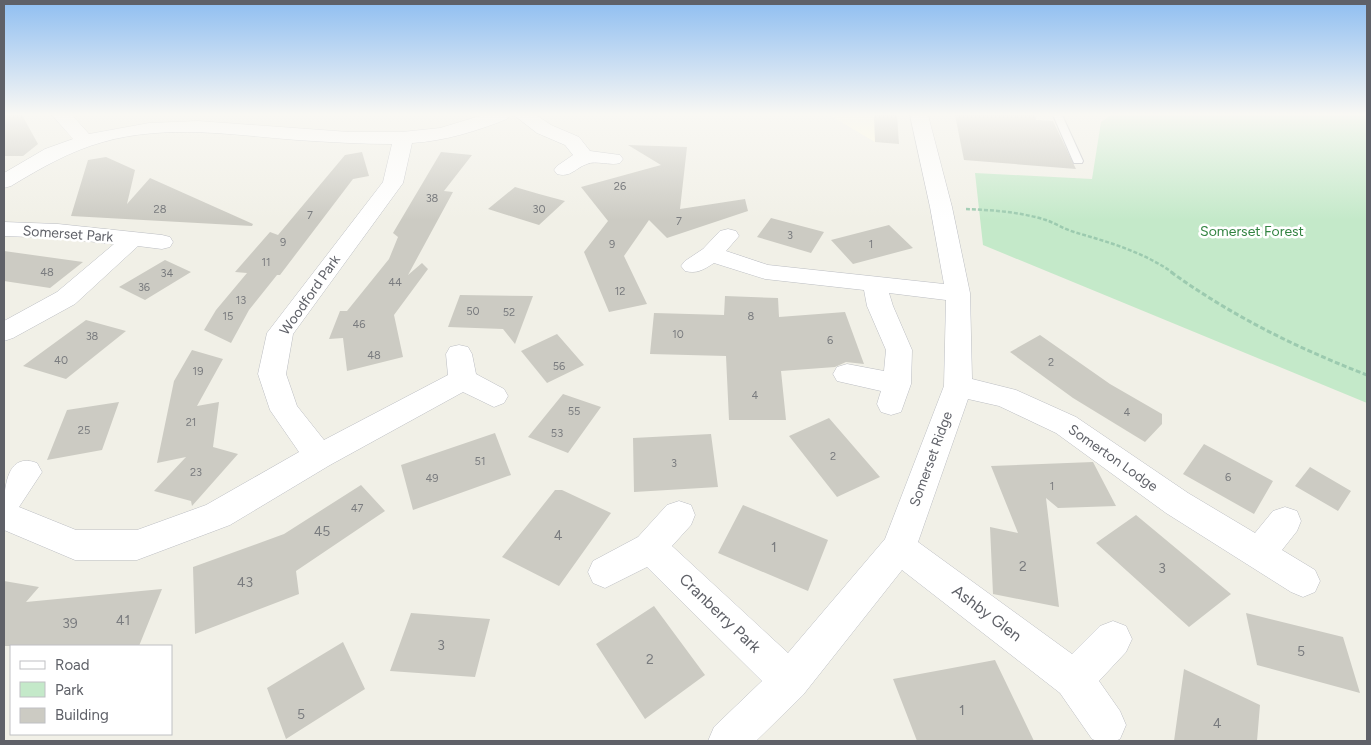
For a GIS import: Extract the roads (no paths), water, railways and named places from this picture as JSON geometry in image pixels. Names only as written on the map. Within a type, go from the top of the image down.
[{"type":"street","points":[[4,182],[23,168],[65,150]]},
{"type":"street","name":"Woodford Park","points":[[319,456],[284,410],[272,374],[280,333],[393,183],[400,150]]},
{"type":"street","points":[[579,150],[584,157]]},
{"type":"street","name":"Somerset Ridge","points":[[728,741],[789,681],[899,548],[958,386],[958,293],[941,207],[927,150]]},
{"type":"street","points":[[564,170],[584,157],[613,159]]},
{"type":"street","name":"Somerset Park","points":[[4,230],[58,231],[162,242]]},
{"type":"street","points":[[728,236],[702,260],[765,272],[958,293]]},
{"type":"street","name":"Somerset Park","points":[[4,332],[66,298],[133,239]]},
{"type":"street","points":[[847,374],[894,394],[899,350],[880,306],[875,285]]},
{"type":"street","points":[[4,515],[75,545],[137,545],[218,515],[319,456],[461,367],[494,396]]},
{"type":"street","name":"Somerton Lodge","points":[[958,386],[1006,398],[1066,425],[1177,503],[1303,581]]},
{"type":"street","points":[[4,502],[26,472]]},
{"type":"street","points":[[605,572],[650,548],[679,516]]},
{"type":"street","points":[[1259,553],[1285,521]]},
{"type":"street","name":"Cranberry Park","points":[[650,548],[679,573],[789,681]]},
{"type":"street","name":"Ashby Glen","points":[[899,548],[1074,679],[1106,724]]},
{"type":"street","points":[[1074,679],[1113,639]]},
{"type":"lane","points":[[1073,150],[1078,161]]},
{"type":"park label","name":"Somerset Forest","points":[[1252,231]]}]
